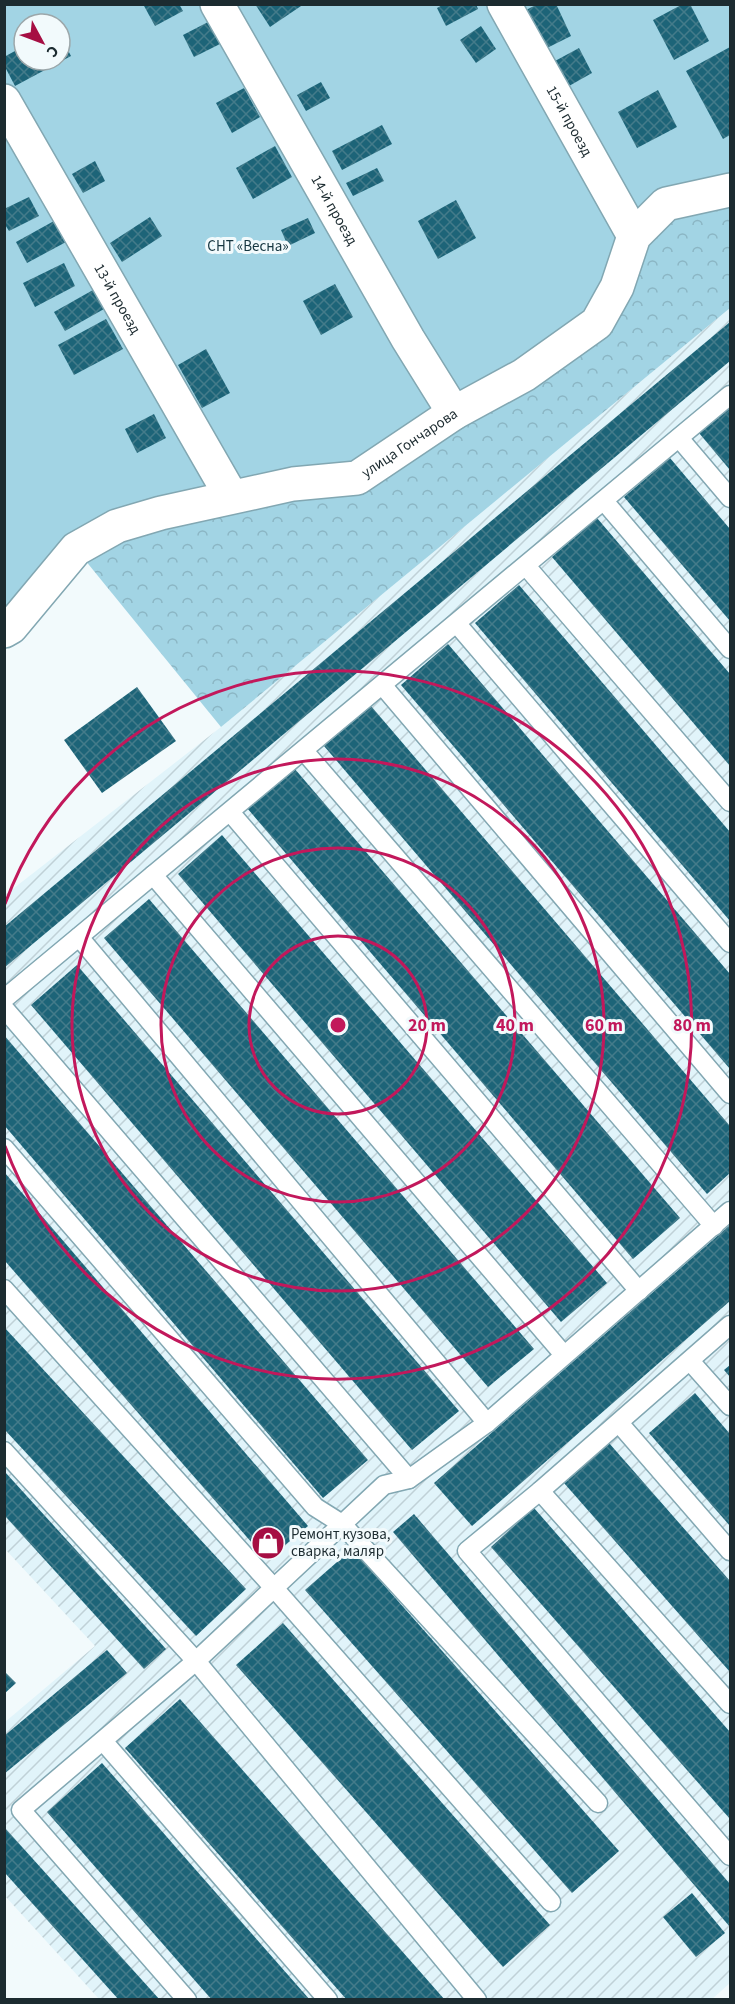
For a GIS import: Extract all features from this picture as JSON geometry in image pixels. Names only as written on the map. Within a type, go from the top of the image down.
[{"type":"street","name":"14-й проезд","points":[[217,4],[408,339],[454,413]]},
{"type":"street","name":"15-й проезд","points":[[504,4],[634,236]]},
{"type":"street","name":"13-й проезд","points":[[4,101],[231,496]]},
{"type":"street","name":"улица Гончарова","points":[[7,623],[76,549],[117,526],[231,496],[293,484],[357,478],[454,413],[524,375],[597,323],[617,287],[634,236],[666,204],[730,190]]},
{"type":"lane","points":[[4,999],[730,395]]},
{"type":"lane","points":[[679,438],[730,498]]},
{"type":"lane","points":[[604,501],[730,649]]},
{"type":"lane","points":[[526,566],[730,802]]},
{"type":"lane","points":[[457,624],[730,944]]},
{"type":"lane","points":[[382,686],[730,1094]]},
{"type":"lane","points":[[304,751],[714,1226]]},
{"type":"lane","points":[[230,812],[639,1291]]},
{"type":"lane","points":[[153,875],[564,1355]]},
{"type":"lane","points":[[79,937],[486,1423]]},
{"type":"lane","points":[[4,1008],[410,1479]]},
{"type":"lane","points":[[4,1148],[315,1507],[342,1524],[598,1803]]},
{"type":"lane","points":[[187,2000],[21,1810],[196,1661],[384,1485],[410,1479],[486,1423],[730,1211]]},
{"type":"lane","points":[[4,1289],[274,1588],[551,1902]]},
{"type":"lane","points":[[730,1325],[540,1491],[466,1551],[730,1856]]},
{"type":"lane","points":[[690,1361],[730,1406]]},
{"type":"lane","points":[[619,1423],[730,1551]]},
{"type":"lane","points":[[4,1451],[196,1661],[477,2000]]},
{"type":"lane","points":[[540,1491],[730,1704]]},
{"type":"lane","points":[[103,1741],[328,2000]]},
{"type":"shaded area","points":[[730,308],[730,1983],[711,2000],[99,1999],[5,1896],[5,1722],[95,1646],[5,1549],[5,895],[221,727]]},
{"type":"green space","name":"СНТ «Весна»","points":[[5,5],[730,5],[730,190],[666,204],[597,323],[357,478],[117,526],[5,631]]},
{"type":"green space","points":[[730,190],[730,308],[221,727],[76,549],[634,236]]},
{"type":"building","points":[[143,4],[179,4],[183,11],[155,26]]},
{"type":"building","points":[[255,4],[304,4],[270,27]]},
{"type":"building","points":[[444,4],[476,4],[478,9],[446,26],[437,8]]},
{"type":"building","points":[[538,4],[556,4],[571,36],[541,51],[522,12]]},
{"type":"building","points":[[683,4],[690,4],[709,41],[674,60],[653,20]]},
{"type":"building","points":[[210,21],[222,43],[194,57],[183,35]]},
{"type":"building","points":[[481,26],[496,49],[476,63],[460,40]]},
{"type":"building","points":[[730,47],[730,135],[723,139],[686,71]]},
{"type":"building","points":[[579,48],[592,73],[569,86],[555,61]]},
{"type":"building","points":[[12,53],[12,72],[41,72],[15,86],[4,65],[4,57]]},
{"type":"building","points":[[321,82],[330,98],[306,111],[297,95]]},
{"type":"building","points":[[244,88],[260,117],[232,133],[216,103]]},
{"type":"building","points":[[658,90],[677,127],[637,148],[618,112]]},
{"type":"building","points":[[382,125],[392,144],[342,170],[332,151]]},
{"type":"building","points":[[275,146],[292,177],[253,199],[236,168]]},
{"type":"building","points":[[95,161],[105,181],[83,193],[72,174]]},
{"type":"building","points":[[377,168],[384,181],[353,196],[346,183]]},
{"type":"building","points":[[29,197],[39,216],[9,231],[4,223],[4,209]]},
{"type":"building","points":[[456,200],[476,238],[438,259],[418,221]]},
{"type":"building","points":[[150,217],[162,236],[122,262],[110,243]]},
{"type":"building","points":[[308,218],[315,233],[288,246],[281,230]]},
{"type":"building","points":[[54,221],[66,242],[27,263],[16,242]]},
{"type":"building","points":[[64,263],[75,286],[35,307],[23,283]]},
{"type":"building","points":[[335,284],[353,317],[321,335],[303,301]]},
{"type":"building","points":[[93,290],[104,309],[65,331],[54,312]]},
{"type":"building","points":[[106,319],[123,349],[74,375],[58,345]]},
{"type":"building","points":[[730,322],[730,361],[4,968],[4,927]]},
{"type":"building","points":[[206,349],[230,393],[202,408],[178,365]]},
{"type":"building","points":[[730,407],[730,470],[699,433]]},
{"type":"building","points":[[154,414],[166,438],[137,453],[125,429]]},
{"type":"building","points":[[670,458],[730,529],[730,621],[624,497]]},
{"type":"building","points":[[597,518],[730,674],[730,766],[552,557]]},
{"type":"building","points":[[519,585],[730,832],[730,921],[475,623]]},
{"type":"building","points":[[448,644],[730,974],[730,1069],[401,685]]},
{"type":"building","points":[[137,687],[176,741],[102,793],[64,740]]},
{"type":"building","points":[[371,706],[730,1126],[730,1173],[707,1194],[324,746]]},
{"type":"building","points":[[294,768],[680,1218],[633,1259],[247,808]]},
{"type":"building","points":[[222,835],[607,1283],[561,1322],[178,874]]},
{"type":"building","points":[[149,899],[534,1349],[488,1387],[104,938]]},
{"type":"building","points":[[77,965],[459,1411],[412,1450],[31,1005]]},
{"type":"building","points":[[4,1035],[368,1460],[323,1498],[4,1125]]},
{"type":"building","points":[[5,1173],[308,1526],[267,1560],[5,1261]]},
{"type":"building","points":[[730,1225],[730,1301],[472,1526],[434,1483]]},
{"type":"building","points":[[4,1327],[246,1589],[196,1636],[4,1429]]},
{"type":"building","points":[[730,1365],[730,1377],[724,1370]]},
{"type":"building","points":[[695,1393],[730,1434],[730,1526],[649,1433]]},
{"type":"building","points":[[609,1443],[730,1581],[730,1672],[564,1483]]},
{"type":"building","points":[[5,1472],[166,1649],[144,1669],[5,1516]]},
{"type":"building","points":[[534,1508],[730,1732],[730,1819],[491,1547]]},
{"type":"building","points":[[414,1514],[730,1884],[730,1927],[393,1532]]},
{"type":"building","points":[[352,1549],[619,1851],[572,1893],[305,1590]]},
{"type":"building","points":[[283,1623],[550,1925],[503,1967],[236,1665]]},
{"type":"building","points":[[107,1650],[127,1673],[4,1774],[4,1736]]},
{"type":"building","points":[[4,1671],[16,1683],[4,1694]]},
{"type":"building","points":[[180,1699],[445,2000],[347,2000],[125,1748]]},
{"type":"building","points":[[102,1763],[310,2000],[212,2000],[47,1812]]},
{"type":"building","points":[[5,1828],[160,2000],[119,2000],[5,1873]]},
{"type":"building","points":[[692,1893],[725,1933],[696,1957],[663,1917]]},
{"type":"place","name":"Ремонт кузова, сварка, маляр","points":[[268,1543]]}]
